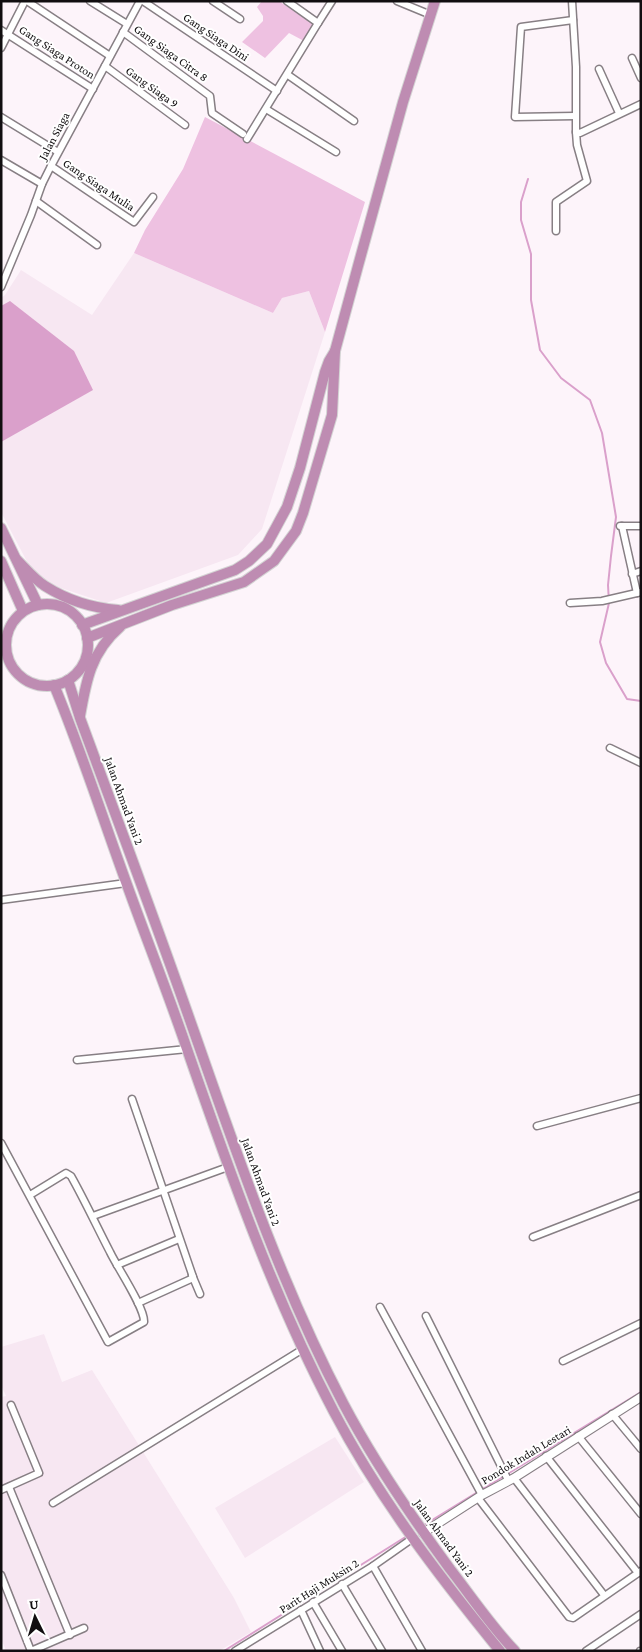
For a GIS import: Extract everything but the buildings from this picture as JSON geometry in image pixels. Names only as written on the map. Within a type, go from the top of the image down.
[{"type":"highway","points":[[87,638],[124,623],[244,582],[274,561],[296,531],[304,513],[332,415],[335,351],[403,102],[435,1]]},
{"type":"highway","points":[[82,626],[235,570],[249,561],[267,544],[287,507],[300,468],[325,372],[335,351]]},
{"type":"highway","points":[[1,528],[38,605]]},
{"type":"highway","points":[[1,560],[23,611]]},
{"type":"highway","points":[[17,560],[38,581],[52,590],[93,607],[122,610]]},
{"type":"highway","points":[[38,605],[57,605],[67,609],[76,616],[87,638],[88,648],[81,668],[68,680],[54,685],[39,685],[17,673],[9,660],[6,646],[7,636],[13,622],[23,611],[38,605]]},
{"type":"highway","points":[[80,718],[86,680],[93,664],[110,636],[124,623]]},
{"type":"highway","name":"Jalan Ahmad Yani 2","points":[[68,680],[80,718],[269,1240],[310,1336],[361,1436],[414,1520],[515,1651]]},
{"type":"highway","name":"Jalan Ahmad Yani 2","points":[[54,685],[73,732],[228,1168],[303,1349],[352,1444],[405,1528],[500,1651]]},
{"type":"street","points":[[1,48],[26,1],[110,56]]},
{"type":"street","points":[[90,1],[127,24]]},
{"type":"street","name":"Jalan Siaga","points":[[1,286],[42,184],[122,32],[141,1]]},
{"type":"street","name":"Gang Siaga Dini","points":[[141,1],[277,91]]},
{"type":"street","points":[[213,1],[240,19]]},
{"type":"street","points":[[286,1],[318,23]]},
{"type":"street","points":[[332,1],[266,109],[336,152]]},
{"type":"street","points":[[397,1],[431,15]]},
{"type":"street","points":[[556,231],[556,202],[587,181],[577,146],[576,67],[572,1]]},
{"type":"street","points":[[573,20],[521,26],[515,117],[576,116]]},
{"type":"street","name":"Gang Siaga Proton","points":[[1,30],[92,89]]},
{"type":"street","name":"Gang Siaga Citra 8","points":[[122,32],[210,96],[212,113],[245,137],[266,109]]},
{"type":"street","points":[[632,58],[641,78]]},
{"type":"street","name":"Gang Siaga 9","points":[[105,66],[185,125]]},
{"type":"street","points":[[599,70],[619,113]]},
{"type":"street","points":[[288,75],[354,121]]},
{"type":"street","points":[[576,132],[580,133],[641,104]]},
{"type":"street","points":[[1,117],[58,152]]},
{"type":"street","points":[[1,160],[42,184]]},
{"type":"street","name":"Gang Siaga Mulia","points":[[51,166],[134,222],[153,197]]},
{"type":"street","points":[[36,201],[97,245]]},
{"type":"street","points":[[570,602],[609,600],[639,592],[632,574],[620,526],[641,526]]},
{"type":"street","points":[[632,574],[641,571]]},
{"type":"street","points":[[610,748],[641,763]]},
{"type":"street","points":[[1,900],[126,883]]},
{"type":"street","points":[[77,1060],[187,1050]]},
{"type":"street","points":[[537,1126],[641,1098]]},
{"type":"street","points":[[132,1099],[179,1239],[200,1294]]},
{"type":"street","points":[[1,1142],[108,1342],[144,1322],[144,1317],[138,1303],[69,1174],[66,1173],[30,1195]]},
{"type":"street","points":[[93,1216],[228,1168]]},
{"type":"street","points":[[533,1237],[641,1195]]},
{"type":"street","points":[[117,1265],[179,1239]]},
{"type":"street","points":[[138,1303],[191,1279],[192,1273]]},
{"type":"street","points":[[380,1307],[480,1496],[569,1617],[573,1618],[639,1572],[546,1456]]},
{"type":"street","points":[[426,1316],[511,1479],[604,1596]]},
{"type":"street","points":[[563,1361],[641,1323]]},
{"type":"street","points":[[53,1503],[303,1349]]},
{"type":"street","name":"Pondok Indah Lestari","points":[[423,1533],[641,1397]]},
{"type":"street","points":[[1,1490],[39,1473],[11,1405]]},
{"type":"street","points":[[612,1414],[641,1449]]},
{"type":"street","points":[[578,1436],[641,1514]]},
{"type":"street","points":[[9,1486],[70,1635]]},
{"type":"street","name":"Parit Haji Muksin 2","points":[[235,1651],[373,1566],[413,1538]]},
{"type":"street","points":[[373,1566],[422,1651]]},
{"type":"street","points":[[1,1575],[31,1651],[84,1628]]},
{"type":"street","points":[[342,1584],[382,1651]]},
{"type":"street","points":[[313,1602],[342,1651]]},
{"type":"street","points":[[301,1610],[320,1651]]},
{"type":"street","points":[[586,1651],[641,1614]]},
{"type":"shaded area","points":[[262,1],[279,1],[314,25],[304,41],[289,33],[265,58],[242,42],[263,21],[263,16],[257,7]]},
{"type":"shaded area","points":[[205,117],[365,202],[325,332],[309,291],[282,298],[273,313],[134,253],[145,230],[183,169]]},
{"type":"shaded area","points":[[134,253],[273,313],[282,298],[309,291],[325,332],[262,529],[238,555],[106,603],[49,584],[34,575],[1,512],[1,298],[5,295],[21,270],[92,315]]},
{"type":"shaded area","points":[[10,301],[74,351],[93,390],[1,442],[1,306]]},
{"type":"shaded area","points":[[44,1334],[62,1382],[92,1370],[234,1598],[251,1632],[219,1651],[6,1651],[1,1638],[1,1397],[6,1396],[1,1385],[1,1347]]},
{"type":"shaded area","points":[[335,1437],[364,1482],[245,1558],[215,1508]]},
{"type":"waterway","points":[[528,179],[521,202],[521,220],[531,254],[531,300],[540,350],[561,378],[590,400],[602,433],[616,517],[608,585],[609,603],[600,642],[606,663],[627,699],[641,701]]},
{"type":"waterway","points":[[424,1525],[641,1392]]},
{"type":"waterway","points":[[224,1651],[407,1536]]}]
